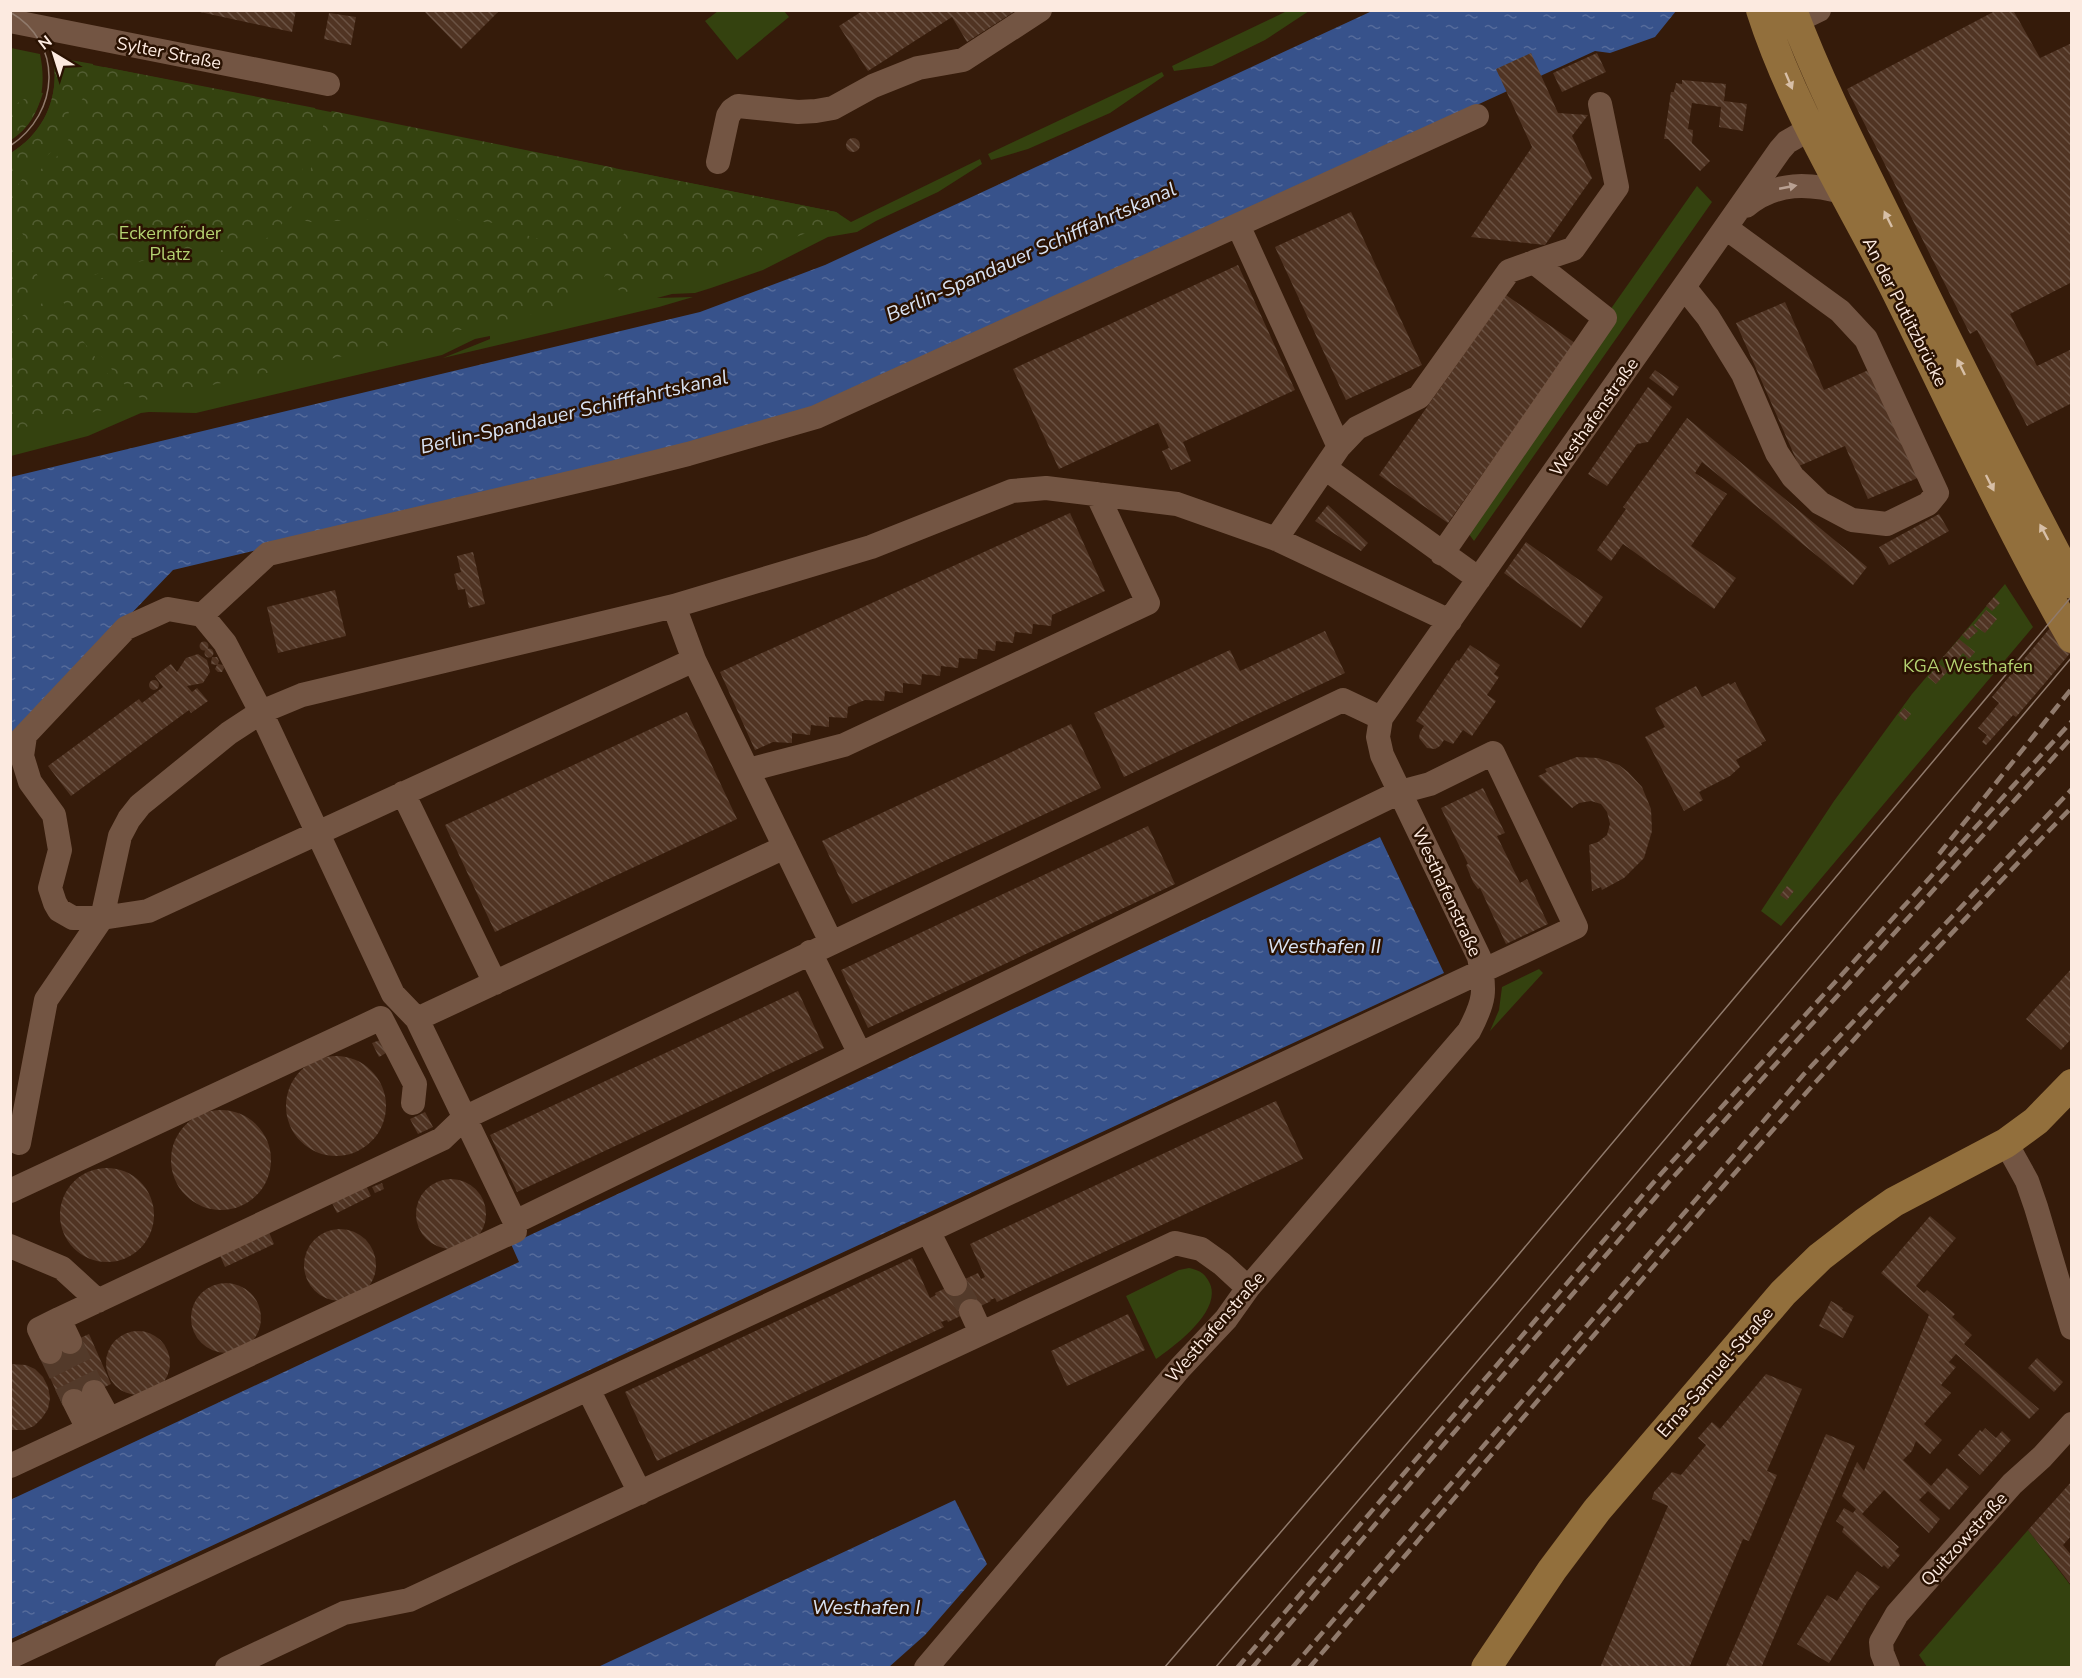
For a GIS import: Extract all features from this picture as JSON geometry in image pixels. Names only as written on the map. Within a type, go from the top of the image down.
[{"type":"main road","name":"An der Putlitzbrücke","points":[[1802,14],[1811,60],[1837,114],[1903,278],[1988,478],[2072,638]]},
{"type":"main road","name":"An der Putlitzbrücke","points":[[1765,22],[1811,128],[1845,193],[1903,278],[2010,467],[2072,584]]},
{"type":"main road","name":"Erna-Samuel-Straße","points":[[1486,1668],[1552,1570],[1597,1510],[1783,1293],[1820,1257],[1864,1223],[1894,1202],[2006,1143],[2036,1120],[2072,1084]]},
{"type":"street","points":[[718,162],[728,116],[738,106],[798,111],[832,108],[873,86],[918,68],[963,60],[1040,10]]},
{"type":"street","points":[[1765,22],[1802,14]]},
{"type":"street","name":"Sylter Straße","points":[[10,21],[328,84]]},
{"type":"street","points":[[1276,539],[1339,447],[1357,428],[1419,397],[1509,271],[1574,249],[1617,187],[1600,104]]},
{"type":"street","name":"Westhafenstraße","points":[[926,1668],[1180,1368],[1226,1319],[1248,1288],[1469,1031],[1480,1010],[1484,991],[1479,957],[1382,755],[1378,737],[1381,718],[1780,150],[1787,142],[1837,114]]},
{"type":"street","points":[[202,615],[268,554],[633,468],[799,423],[1477,116]]},
{"type":"street","name":"Westhafenstraße","points":[[1732,220],[1752,201],[1767,192],[1783,187],[1810,185],[1845,193]]},
{"type":"street","points":[[1684,287],[1708,317],[1743,374],[1777,453],[1793,477],[1820,503],[1852,520],[1887,524],[1928,504],[1937,493],[1866,339],[1840,311],[1732,220]]},
{"type":"street","points":[[1238,225],[1339,447]]},
{"type":"street","points":[[1442,554],[1605,318],[1534,262]]},
{"type":"street","points":[[1325,468],[1479,579]]},
{"type":"street","points":[[19,1143],[46,1000],[102,918],[120,836],[129,819],[140,805],[229,733],[261,712],[302,695],[674,606],[871,547],[1012,491],[1046,488],[1177,504],[1276,539],[1450,621]]},
{"type":"street","points":[[748,770],[844,745],[1148,603],[1096,494]]},
{"type":"street","points":[[674,606],[694,660],[785,848],[860,1054]]},
{"type":"street","points":[[10,1466],[515,1231],[516,1222],[417,1019],[393,994],[317,833],[261,712],[225,643],[202,615],[168,609],[126,628],[18,744],[30,782],[54,815],[60,850],[51,888],[54,903],[59,910],[73,918],[102,918],[148,910],[317,833],[694,660]]},
{"type":"street","points":[[60,1347],[39,1329],[442,1139],[464,1118],[821,947],[1343,700],[1381,718]]},
{"type":"street","points":[[10,1657],[1482,973],[1576,927],[1493,753],[1430,784],[1400,792],[516,1222]]},
{"type":"street","points":[[403,793],[495,983]]},
{"type":"street","points":[[417,1019],[785,848]]},
{"type":"street","points":[[10,1191],[381,1018],[415,1084],[413,1102]]},
{"type":"street","points":[[2006,1143],[2027,1181],[2072,1328]]},
{"type":"street","points":[[928,1231],[955,1284]]},
{"type":"street","points":[[226,1668],[344,1613],[409,1600],[1175,1243],[1200,1249],[1222,1264],[1248,1288]]},
{"type":"street","points":[[10,1246],[62,1268],[98,1301]]},
{"type":"street","points":[[970,1311],[981,1333]]},
{"type":"street","points":[[588,1389],[640,1493]]},
{"type":"street","points":[[84,1396],[98,1424]]},
{"type":"street","name":"Quitzowstraße","points":[[1887,1667],[1881,1642],[1898,1614],[2012,1484],[2042,1457],[2072,1424]]},
{"type":"green space","points":[[718,11],[784,11],[789,17],[737,60],[705,21]]},
{"type":"green space","points":[[1287,11],[1309,11],[1265,40],[1212,66],[1174,71],[1172,66]]},
{"type":"green space","points":[[11,48],[40,54],[43,79],[35,113],[21,132],[11,140]]},
{"type":"green space","name":"Eckernförder Platz","points":[[53,57],[836,212],[851,222],[980,159],[982,164],[938,192],[857,232],[828,237],[763,270],[711,288],[695,293],[672,294],[657,298],[693,297],[443,358],[490,339],[490,336],[475,339],[442,355],[196,413],[141,413],[88,436],[11,456],[11,153],[33,135],[47,112],[54,86]]},
{"type":"green space","points":[[53,57],[93,64],[94,69],[71,105],[64,131],[57,145],[46,156],[21,173],[11,184],[11,153],[33,135],[41,124],[52,99],[55,71]]},
{"type":"green space","points":[[104,67],[315,108],[318,115],[289,216],[279,227],[271,230],[152,258],[73,281],[61,282],[48,279],[16,222],[11,207],[11,194],[23,178],[43,168],[61,153],[73,131],[79,104]]},
{"type":"green space","points":[[1162,72],[1164,76],[1110,113],[1028,149],[991,160],[988,154]]},
{"type":"green space","points":[[36,92],[43,93],[35,113],[22,131],[11,140],[11,107]]},
{"type":"green space","points":[[332,111],[615,168],[619,174],[622,195],[614,243],[605,254],[584,259],[537,230],[513,225],[438,219],[308,222],[298,213],[326,116]]},
{"type":"green space","points":[[630,171],[836,212],[839,218],[719,267],[622,293],[604,277],[618,249],[628,220]]},
{"type":"green space","points":[[1697,186],[1712,202],[1474,541],[1466,530],[1610,310]]},
{"type":"green space","points":[[10,225],[40,280],[39,295],[11,316]]},
{"type":"green space","points":[[415,225],[490,229],[545,241],[573,258],[592,276],[591,280],[568,306],[145,400],[125,385],[63,302],[64,295],[93,281],[115,274],[250,244],[294,231]]},
{"type":"green space","points":[[44,302],[56,305],[126,398],[126,402],[122,406],[11,430],[11,323]]},
{"type":"green space","name":"KGA Westhafen","points":[[2005,584],[2033,627],[1781,926],[1761,911],[1834,801],[1912,694]]},
{"type":"green space","points":[[1539,969],[1543,973],[1490,1031],[1499,1010],[1502,987]]},
{"type":"green space","points":[[1189,1268],[1200,1272],[1208,1280],[1212,1291],[1210,1302],[1205,1314],[1196,1325],[1156,1359],[1126,1296],[1179,1270]]},
{"type":"green space","points":[[2028,1530],[2071,1586],[2071,1667],[1927,1667],[1919,1655]]},
{"type":"water","name":"Berlin-Spandauer Schifffahrtskanal","points":[[1372,11],[1676,11],[1655,37],[1610,53],[1595,51],[823,404],[588,471],[173,570],[11,739],[11,477],[700,312],[825,265]]},
{"type":"water","name":"Westhafen II","points":[[1380,837],[1444,973],[11,1639],[10,1500],[519,1262],[511,1244]]},
{"type":"water","name":"Westhafen I","points":[[955,1500],[987,1564],[925,1635],[889,1667],[598,1667]]},
{"type":"building","points":[[191,10],[296,10],[292,32]]},
{"type":"building","points":[[423,10],[500,10],[461,49]]},
{"type":"building","points":[[864,10],[1017,10],[967,42],[952,17],[868,71],[839,26]]},
{"type":"building","points":[[1997,10],[2013,10],[2040,58],[2072,43],[2072,282],[2010,314],[2037,366],[2072,349],[2072,403],[2027,426],[1977,330],[1970,334],[1847,89]]},
{"type":"building","points":[[329,13],[356,17],[351,45],[324,39]]},
{"type":"building","points":[[1531,53],[1558,113],[1588,115],[1572,136],[1592,178],[1545,245],[1471,237],[1532,147],[1496,69]]},
{"type":"building","points":[[1597,53],[1606,72],[1562,92],[1553,73]]},
{"type":"building","points":[[1682,80],[1726,84],[1724,101],[1747,104],[1743,131],[1719,127],[1721,107],[1692,103],[1688,129],[1693,130],[1692,143],[1710,161],[1700,171],[1668,139],[1664,139],[1671,92],[1674,92],[1676,83],[1682,84]]},
{"type":"building","points":[[850,138],[856,138],[860,145],[856,152],[850,152],[846,148],[846,142]]},
{"type":"building","points":[[1351,212],[1422,365],[1346,400],[1275,247]]},
{"type":"building","points":[[1238,265],[1295,390],[1183,442],[1191,461],[1171,470],[1162,451],[1169,448],[1158,423],[1059,469],[1013,369]]},
{"type":"building","points":[[1506,295],[1575,343],[1448,523],[1379,475]]},
{"type":"building","points":[[1785,302],[1824,390],[1873,368],[1920,477],[1868,499],[1845,446],[1799,466],[1736,323]]},
{"type":"building","points":[[1655,370],[1679,387],[1673,396],[1649,378]]},
{"type":"building","points":[[1648,387],[1672,407],[1648,442],[1637,444],[1607,486],[1588,474]]},
{"type":"building","points":[[1687,418],[1867,567],[1853,585],[1702,462],[1695,473],[1727,494],[1691,546],[1736,578],[1714,609],[1623,544],[1611,561],[1597,550],[1626,509],[1623,507]]},
{"type":"building","points":[[1328,505],[1368,543],[1361,551],[1315,521]]},
{"type":"building","points":[[1070,513],[1105,591],[1052,615],[1051,626],[1033,624],[1032,634],[1015,632],[1013,643],[996,641],[995,651],[978,649],[977,659],[959,658],[958,668],[941,666],[940,676],[922,674],[921,685],[903,683],[903,693],[885,691],[884,701],[865,700],[848,707],[847,718],[829,717],[829,727],[811,725],[810,735],[792,733],[792,743],[773,742],[755,750],[720,672]]},
{"type":"building","points":[[1939,514],[1949,531],[1889,565],[1879,547]]},
{"type":"building","points":[[1526,542],[1603,597],[1581,628],[1504,573]]},
{"type":"building","points":[[473,552],[485,604],[469,608],[465,589],[458,590],[454,574],[461,572],[457,556]]},
{"type":"building","points":[[335,590],[346,636],[278,653],[267,607]]},
{"type":"building","points":[[1994,597],[2000,603],[1992,611],[1986,606]]},
{"type":"building","points":[[2072,602],[2072,651],[2016,717],[2013,715],[1986,745],[1982,742],[1987,735],[1978,728],[1999,703],[1992,697]]},
{"type":"building","points":[[1986,610],[1997,619],[1985,633],[1974,625]]},
{"type":"building","points":[[1972,625],[1978,631],[1968,640],[1962,635]]},
{"type":"building","points":[[1325,631],[1345,673],[1124,777],[1094,713],[1230,650],[1240,671]]},
{"type":"building","points":[[1959,639],[1975,652],[1969,659],[1963,653],[1956,662],[1953,660],[1950,663],[1943,657]]},
{"type":"building","points":[[204,642],[208,646],[204,650],[200,646]]},
{"type":"building","points":[[1470,645],[1500,665],[1494,674],[1499,677],[1487,695],[1496,701],[1472,736],[1463,730],[1453,744],[1444,740],[1435,749],[1427,748],[1419,738],[1424,726],[1416,721],[1457,660],[1459,661]]},
{"type":"building","points":[[209,649],[213,653],[209,657],[205,653]]},
{"type":"building","points":[[198,654],[207,660],[210,672],[203,683],[187,686],[192,692],[197,688],[208,701],[191,713],[189,710],[71,796],[48,766],[139,699],[142,703],[163,687],[155,676],[171,664],[177,672],[186,658]]},
{"type":"building","points":[[212,657],[217,657],[218,664],[223,665],[222,672],[215,669],[217,665],[211,664]]},
{"type":"building","points":[[1939,664],[1948,671],[1936,684],[1928,677]]},
{"type":"building","points":[[154,680],[159,685],[154,690],[149,685]]},
{"type":"building","points":[[1735,682],[1766,741],[1736,760],[1740,767],[1730,776],[1699,792],[1703,800],[1684,811],[1645,737],[1665,727],[1655,708],[1696,686],[1702,697]]},
{"type":"building","points":[[1904,708],[1911,714],[1905,721],[1898,715]]},
{"type":"building","points":[[687,712],[737,819],[495,932],[445,825]]},
{"type":"building","points":[[1071,724],[1101,788],[852,904],[822,841]]},
{"type":"building","points":[[1577,757],[1598,758],[1619,765],[1642,787],[1651,809],[1652,831],[1644,858],[1624,878],[1602,890],[1601,887],[1592,891],[1589,845],[1607,835],[1610,824],[1607,812],[1601,804],[1591,801],[1579,803],[1572,808],[1538,776],[1547,772],[1545,769]]},
{"type":"building","points":[[1483,788],[1505,833],[1497,836],[1520,883],[1527,879],[1548,924],[1506,944],[1480,888],[1478,889],[1473,882],[1466,865],[1468,864],[1441,808]]},
{"type":"building","points":[[1148,826],[1175,884],[868,1028],[841,970]]},
{"type":"building","points":[[1787,886],[1794,891],[1787,900],[1780,895]]},
{"type":"building","points":[[2072,968],[2072,1038],[2061,1050],[2026,1019]]},
{"type":"building","points":[[798,991],[824,1048],[517,1192],[490,1135]]},
{"type":"building","points":[[380,1040],[386,1053],[379,1057],[372,1043]]},
{"type":"building","points":[[336,1056],[364,1064],[378,1078],[386,1106],[378,1134],[364,1148],[336,1156],[308,1148],[294,1134],[286,1106],[294,1078],[308,1064]]},
{"type":"building","points":[[1276,1101],[1303,1159],[997,1302],[995,1298],[948,1322],[947,1320],[941,1322],[944,1327],[657,1461],[625,1392],[912,1258],[930,1298],[936,1295],[935,1293],[978,1273],[981,1279],[985,1277],[970,1244]]},
{"type":"building","points":[[221,1110],[240,1114],[256,1125],[267,1141],[271,1160],[267,1179],[256,1195],[240,1206],[221,1210],[202,1206],[186,1195],[175,1179],[171,1160],[175,1141],[186,1125],[202,1114]]},
{"type":"building","points":[[425,1112],[433,1127],[418,1134],[410,1119]]},
{"type":"building","points":[[107,1168],[125,1171],[140,1182],[151,1197],[154,1215],[151,1233],[140,1248],[125,1259],[107,1262],[89,1259],[74,1248],[63,1233],[60,1215],[63,1197],[74,1182],[89,1171]]},
{"type":"building","points":[[363,1179],[371,1196],[337,1213],[328,1195]]},
{"type":"building","points":[[451,1179],[470,1185],[480,1195],[486,1214],[480,1233],[470,1243],[451,1249],[432,1243],[422,1233],[416,1214],[422,1195],[432,1185]]},
{"type":"building","points":[[382,1183],[384,1189],[375,1193],[372,1187]]},
{"type":"building","points":[[1930,1216],[1956,1238],[1916,1286],[1924,1293],[1927,1290],[1955,1314],[1952,1317],[1972,1335],[1964,1344],[2039,1409],[2029,1419],[1956,1354],[1949,1362],[1956,1367],[1941,1385],[1951,1393],[1924,1424],[1942,1440],[1930,1454],[1916,1441],[1912,1451],[1903,1460],[1931,1486],[1947,1468],[1969,1487],[1949,1510],[1928,1491],[1919,1500],[1940,1519],[1929,1533],[1884,1490],[1862,1514],[1899,1547],[1895,1551],[1900,1555],[1888,1569],[1884,1565],[1882,1567],[1842,1532],[1844,1527],[1836,1521],[1844,1508],[1853,1513],[1856,1509],[1842,1496],[1857,1462],[1864,1471],[1929,1315],[1881,1273]]},
{"type":"building","points":[[265,1223],[274,1244],[225,1267],[216,1246]]},
{"type":"building","points":[[340,1229],[360,1235],[370,1245],[376,1265],[370,1285],[360,1295],[340,1301],[320,1295],[310,1285],[304,1265],[310,1245],[320,1235]]},
{"type":"building","points":[[219,1283],[233,1283],[246,1289],[255,1298],[261,1311],[259,1331],[251,1343],[233,1353],[219,1353],[206,1347],[197,1338],[191,1325],[191,1311],[197,1298],[206,1289]]},
{"type":"building","points":[[1831,1301],[1854,1316],[1843,1338],[1819,1326]]},
{"type":"building","points":[[1128,1314],[1145,1350],[1067,1386],[1051,1351]]},
{"type":"building","points":[[132,1331],[144,1331],[161,1340],[168,1351],[170,1363],[168,1375],[161,1386],[144,1395],[132,1395],[120,1390],[111,1381],[106,1369],[106,1357],[111,1345],[120,1336]]},
{"type":"building","points":[[89,1334],[111,1384],[63,1406],[40,1356]]},
{"type":"building","points":[[2037,1358],[2063,1382],[2054,1392],[2028,1368]]},
{"type":"building","points":[[10,1364],[26,1365],[35,1369],[43,1377],[48,1387],[50,1398],[48,1409],[34,1426],[24,1430],[10,1430]]},
{"type":"building","points":[[1766,1374],[1802,1389],[1767,1471],[1777,1475],[1749,1541],[1743,1539],[1689,1668],[1600,1668],[1668,1506],[1652,1499],[1654,1492],[1672,1472],[1681,1475],[1706,1445],[1698,1438],[1712,1422],[1720,1429]]},
{"type":"building","points":[[1985,1428],[1996,1438],[2002,1431],[2011,1440],[1980,1475],[1958,1455],[1980,1430],[1982,1432]]},
{"type":"building","points":[[1826,1434],[1855,1446],[1761,1668],[1725,1668]]},
{"type":"building","points":[[2072,1481],[2072,1535],[2063,1545],[2072,1556],[2072,1586],[2028,1530]]},
{"type":"building","points":[[1857,1571],[1880,1587],[1868,1601],[1829,1663],[1797,1644],[1827,1595],[1837,1601]]},
{"type":"tunnel","points":[[955,1284],[971,1311]]},
{"type":"tunnel","points":[[70,1342],[94,1392]]},
{"type":"tunnel","points":[[50,1352],[74,1401]]},
{"type":"tram line","points":[[10,12],[28,25],[40,41],[47,59],[49,78],[46,97],[39,116],[27,132],[10,146]]},
{"type":"tram line","points":[[1164,1668],[1493,1285],[2072,596]]},
{"type":"tram line","points":[[1215,1668],[1504,1330],[2072,657]]},
{"type":"railway","points":[[1939,854],[2072,688]]},
{"type":"railway","points":[[1237,1668],[1659,1176],[2072,721]]},
{"type":"railway","points":[[1252,1668],[1667,1184],[2072,737]]},
{"type":"railway","points":[[1292,1668],[1804,1074],[2072,789]]},
{"type":"railway","points":[[1309,1668],[1590,1340],[1779,1124],[1875,1017],[2072,807]]}]
